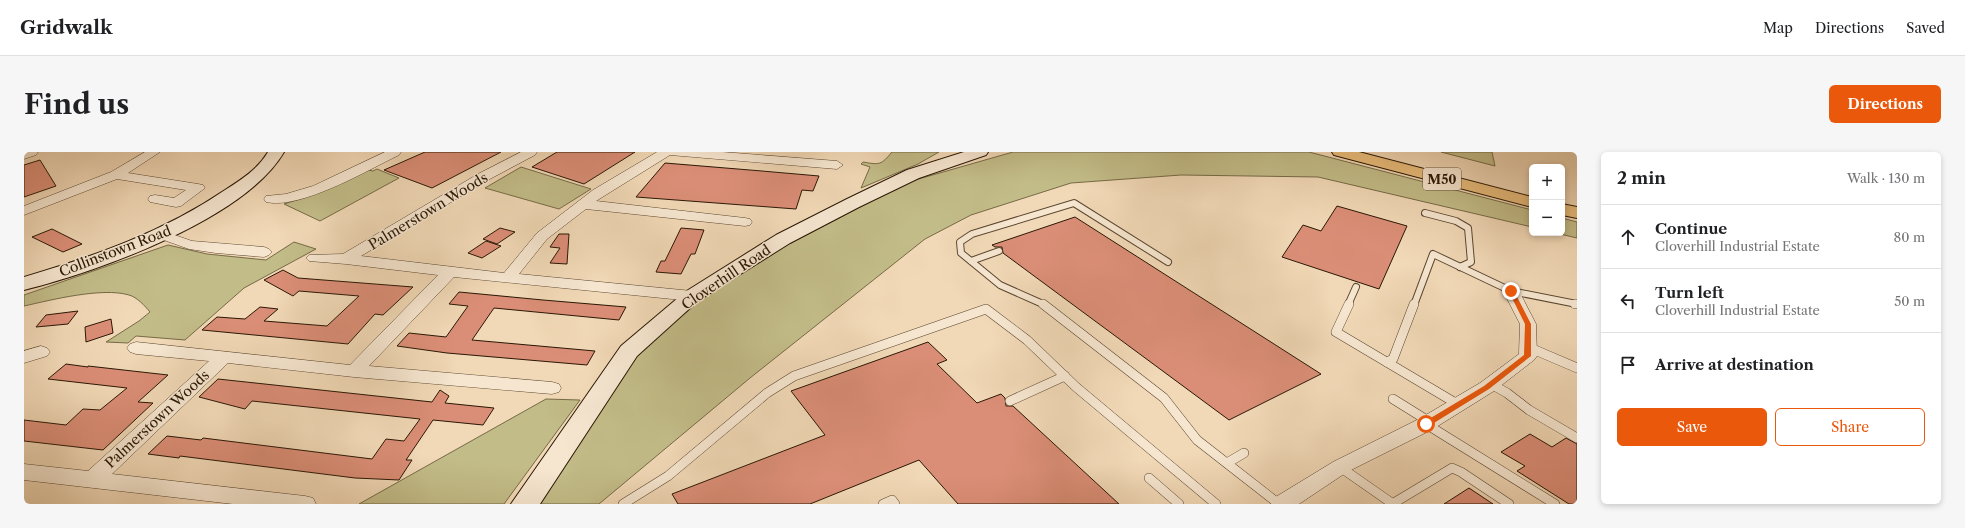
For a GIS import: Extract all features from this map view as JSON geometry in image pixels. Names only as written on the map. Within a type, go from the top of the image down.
[{"type":"highway","name":"M50","points":[[1340,152],[1529,201]]},
{"type":"highway","name":"M50","points":[[1394,152],[1470,173],[1529,186]]},
{"type":"highway","points":[[1565,195],[1577,197]]},
{"type":"highway","points":[[1565,210],[1577,213]]},
{"type":"street","points":[[24,155],[32,152]]},
{"type":"street","points":[[24,211],[116,175],[154,152]]},
{"type":"street","name":"Collinstown Road","points":[[24,284],[76,269],[163,235],[227,198],[258,175],[276,152]]},
{"type":"street","name":"Palmerstown Woods","points":[[346,259],[483,177],[531,152]]},
{"type":"street","points":[[508,278],[542,236],[583,204],[666,152]]},
{"type":"street","points":[[676,152],[837,165]]},
{"type":"street","points":[[812,163],[821,152]]},
{"type":"street","name":"Cloverhill Road","points":[[525,504],[629,351],[692,296],[783,239],[853,203],[913,174],[980,152]]},
{"type":"street","points":[[271,199],[283,199],[318,188],[391,153]]},
{"type":"street","points":[[116,175],[198,188],[176,203],[155,199]]},
{"type":"street","points":[[583,204],[745,222]]},
{"type":"street","points":[[163,235],[189,245],[216,249],[264,252]]},
{"type":"street","name":"Palmerstown Woods","points":[[314,258],[346,259],[450,272],[692,296]]},
{"type":"street","points":[[354,371],[450,272]]},
{"type":"street","points":[[1282,504],[1340,467],[1428,423],[1459,405],[1491,384],[1528,356],[1528,324],[1511,291]]},
{"type":"street","name":"Palmerstown Woods","points":[[136,348],[354,371],[552,388]]},
{"type":"street","points":[[24,357],[41,352]]},
{"type":"street","name":"Palmerstown Woods","points":[[92,480],[223,358]]},
{"type":"street","name":"Palmerstown Woods","points":[[24,472],[305,504]]},
{"type":"lane","points":[[1168,262],[1074,204],[972,234],[960,242],[961,253],[1000,285],[1041,302],[1164,398],[1197,440],[1279,504]]},
{"type":"lane","points":[[1425,213],[1456,221],[1468,228],[1471,262],[1460,267]]},
{"type":"lane","points":[[971,261],[999,251]]},
{"type":"lane","points":[[1387,362],[1393,360],[1433,254],[1511,291],[1577,304]]},
{"type":"lane","points":[[1356,287],[1336,332],[1459,405]]},
{"type":"lane","points":[[623,504],[668,476],[767,393],[794,376],[986,309],[1027,340],[1065,376],[1216,504]]},
{"type":"lane","points":[[1528,347],[1577,368]]},
{"type":"lane","points":[[1010,401],[1065,376]]},
{"type":"lane","points":[[1491,384],[1529,410],[1577,438]]},
{"type":"lane","points":[[1393,399],[1555,504]]},
{"type":"lane","points":[[1227,463],[1244,453]]},
{"type":"lane","points":[[1340,467],[1393,504],[1452,468],[1461,472],[1509,504]]},
{"type":"lane","points":[[1149,478],[1179,504]]},
{"type":"lane","points":[[883,504],[892,500],[895,504]]},
{"type":"shaded area","points":[[892,152],[939,152],[918,164],[861,188],[870,167],[861,164],[863,162],[873,164],[880,163]]},
{"type":"shaded area","points":[[1013,152],[1309,152],[1529,209],[1529,226],[1318,177],[1181,175],[1071,183],[971,215],[925,239],[750,378],[599,504],[535,504],[639,352],[702,299],[787,245],[908,182]]},
{"type":"shaded area","points":[[1441,152],[1492,152],[1495,166]]},
{"type":"shaded area","points":[[521,167],[591,189],[559,209],[485,188]]},
{"type":"shaded area","points":[[377,169],[399,178],[320,221],[284,204],[309,196],[368,170],[373,171]]},
{"type":"shaded area","points":[[1565,219],[1577,222],[1577,238],[1565,235]]},
{"type":"shaded area","points":[[294,242],[316,249],[244,288],[185,340],[136,336],[128,343],[106,342],[139,321],[150,312],[138,300],[129,295],[105,292],[91,293],[24,306],[24,295],[168,245],[207,254],[266,260]]},
{"type":"shaded area","points":[[546,399],[580,400],[504,504],[359,504]]},
{"type":"building","points":[[425,152],[501,152],[432,188],[384,170]]},
{"type":"building","points":[[557,152],[635,152],[584,184],[532,167]]},
{"type":"building","points":[[40,160],[56,186],[24,197],[24,165]]},
{"type":"building","points":[[665,163],[819,176],[813,191],[802,190],[796,209],[636,197]]},
{"type":"building","points":[[1337,206],[1407,226],[1379,289],[1282,257],[1303,225],[1321,231]]},
{"type":"building","points":[[1075,217],[1321,374],[1229,420],[1003,253],[1002,247],[995,247],[992,245]]},
{"type":"building","points":[[500,228],[515,232],[497,244],[483,239]]},
{"type":"building","points":[[681,228],[704,230],[695,254],[691,254],[681,274],[656,272],[661,261],[665,261]]},
{"type":"building","points":[[52,229],[82,244],[63,252],[32,237]]},
{"type":"building","points":[[559,234],[569,234],[567,264],[550,263],[560,248],[550,247]]},
{"type":"building","points":[[486,241],[501,246],[482,258],[468,253]]},
{"type":"building","points":[[283,270],[298,278],[413,287],[383,315],[375,314],[348,344],[202,330],[217,317],[245,319],[260,307],[278,309],[264,321],[327,326],[359,296],[299,291],[293,296],[264,280]]},
{"type":"building","points":[[459,292],[626,307],[619,320],[494,308],[472,340],[595,351],[587,365],[447,353],[397,346],[409,333],[446,337],[468,306],[449,304]]},
{"type":"building","points":[[78,311],[68,324],[36,327],[46,315]]},
{"type":"building","points":[[111,319],[113,333],[86,342],[85,327]]},
{"type":"building","points":[[928,342],[947,360],[937,364],[977,403],[1001,394],[1005,398],[1006,406],[1013,406],[1119,504],[958,504],[919,460],[810,504],[678,504],[672,494],[825,435],[791,391]]},
{"type":"building","points":[[66,364],[168,375],[138,402],[153,403],[103,450],[24,441],[24,420],[66,425],[83,409],[100,410],[127,388],[48,379]]},
{"type":"building","points":[[218,379],[432,402],[440,390],[449,396],[445,403],[494,408],[483,425],[433,420],[406,460],[412,460],[399,480],[355,478],[180,456],[179,458],[148,454],[167,436],[201,440],[203,438],[372,459],[386,439],[404,441],[420,419],[252,401],[245,409],[199,397]]},
{"type":"building","points":[[1530,434],[1552,447],[1566,438],[1577,444],[1577,504],[1569,504],[1517,471],[1525,466],[1501,452]]},
{"type":"building","points":[[1469,488],[1493,504],[1444,504]]},
{"type":"route","points":[[1426,424],[1487,387],[1528,356],[1528,324],[1511,291]]}]
